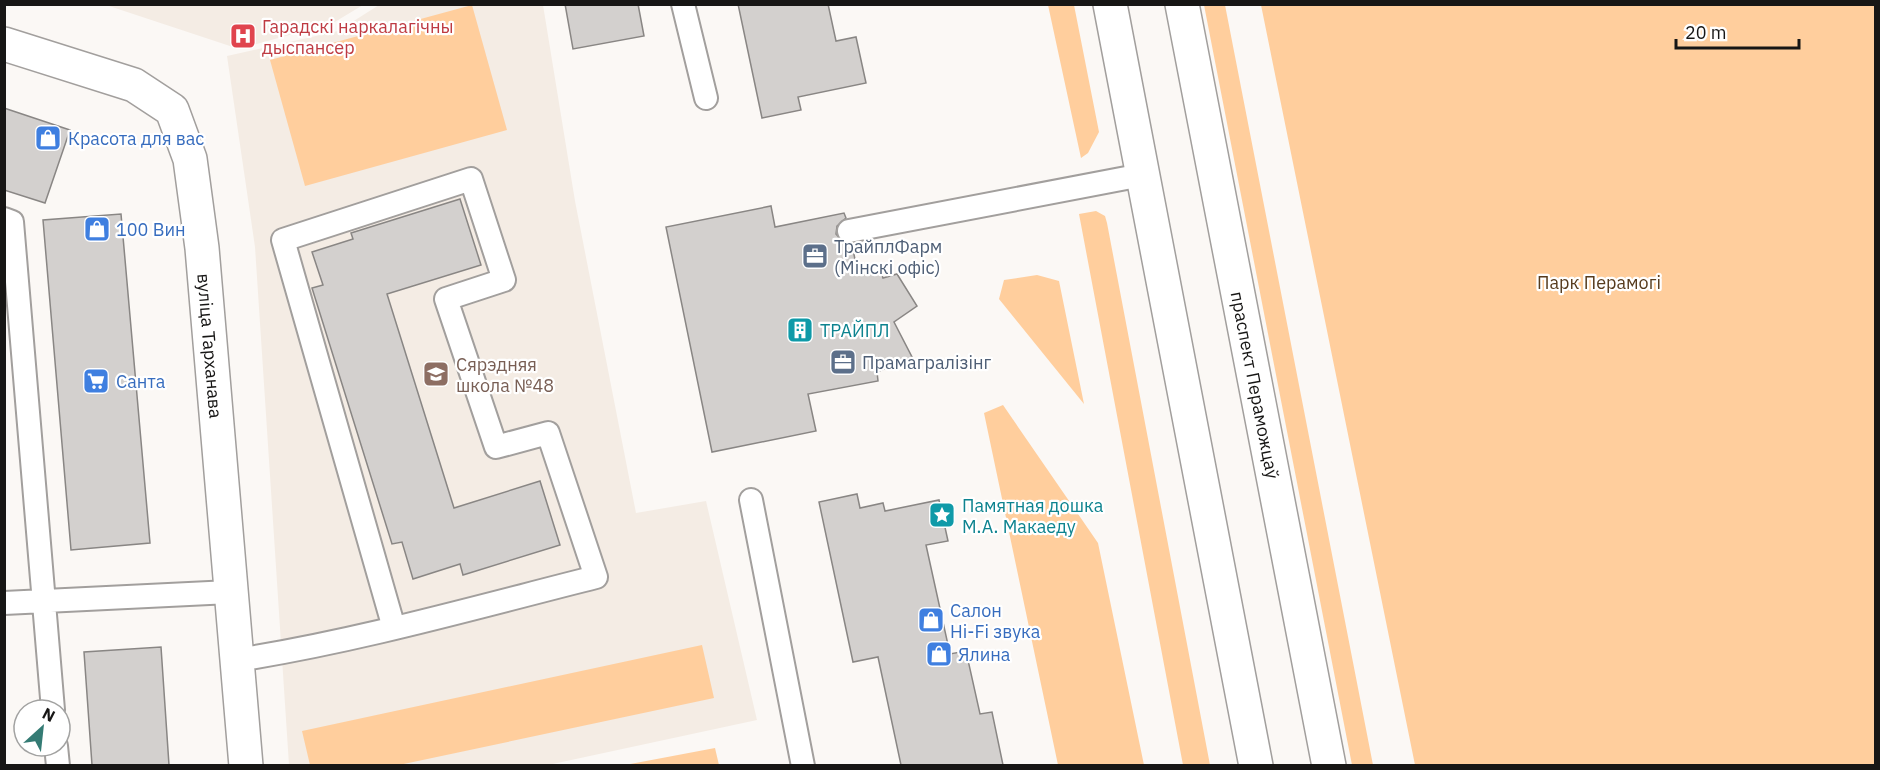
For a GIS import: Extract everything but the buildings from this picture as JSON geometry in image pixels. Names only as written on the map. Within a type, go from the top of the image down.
[{"type":"main road","points":[[1110,4],[1256,765]]},
{"type":"main road","name":"праспект Пераможцаў","points":[[1182,4],[1329,765]]},
{"type":"main road","name":"вуліца Тарханава","points":[[4,44],[134,85],[172,110],[190,159],[202,248],[246,765]]},
{"type":"lane","points":[[683,4],[706,98]]},
{"type":"lane","points":[[849,231],[1142,175]]},
{"type":"lane","points":[[237,660],[282,653],[394,628],[596,577],[548,434],[496,447],[446,299],[504,280],[471,179],[284,240],[394,628]]},
{"type":"lane","points":[[4,219],[12,222],[52,698]]},
{"type":"lane","points":[[751,500],[803,765]]},
{"type":"lane","points":[[4,603],[230,592]]},
{"type":"shaded area","name":"Гарадскі наркалагічны дыспансер","points":[[363,4],[333,23],[239,49],[106,5]]},
{"type":"shaded area","name":"Сярэдняя школа №48","points":[[379,5],[543,5],[575,201],[636,513],[706,501],[757,720],[548,765],[289,765],[255,247],[227,56],[338,31]]},
{"type":"green space","points":[[472,5],[507,130],[305,186],[270,60]]},
{"type":"green space","points":[[1048,5],[1074,5],[1099,132],[1088,153],[1081,158]]},
{"type":"green space","points":[[1204,5],[1225,5],[1373,765],[1352,765]]},
{"type":"green space","name":"Парк Перамогі","points":[[1261,5],[1875,5],[1875,765],[1415,765]]},
{"type":"green space","points":[[1096,211],[1105,216],[1107,223],[1210,765],[1183,765],[1079,214]]},
{"type":"green space","points":[[1037,275],[1059,281],[1084,404],[999,299],[1004,280]]},
{"type":"green space","points":[[1003,405],[1098,543],[1144,765],[1058,765],[984,413]]},
{"type":"green space","points":[[702,645],[714,698],[399,765],[310,765],[302,731]]},
{"type":"green space","points":[[715,748],[719,765],[625,765]]},
{"type":"place","name":"Гарадскі наркалагічны дыспансер","points":[[243,36]]},
{"type":"place","name":"Красота для вас","points":[[48,138]]},
{"type":"place","name":"100 Вин","points":[[97,229]]},
{"type":"place","name":"ТрайплФарм (Мінскі офіс)","points":[[815,256]]},
{"type":"place","name":"ТРАЙПЛ","points":[[800,330]]},
{"type":"place","name":"Прамагралізінг","points":[[843,362]]},
{"type":"place","name":"Сярэдняя школа №48","points":[[436,374]]},
{"type":"place","name":"Санта","points":[[96,381]]},
{"type":"place","name":"Памятная дошка М.А. Макаеду","points":[[942,515]]},
{"type":"place","name":"Салон Hi-Fi звука","points":[[931,620]]},
{"type":"place","name":"Ялина","points":[[939,654]]}]
